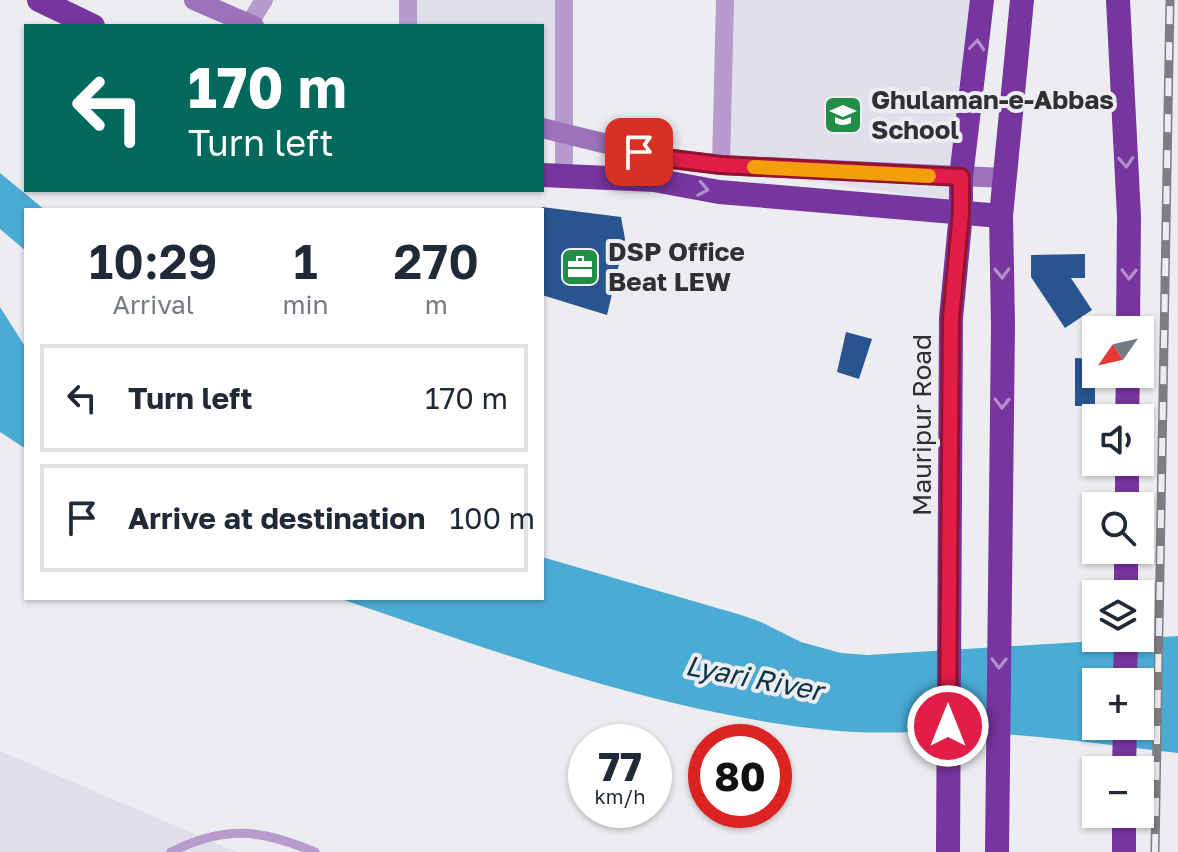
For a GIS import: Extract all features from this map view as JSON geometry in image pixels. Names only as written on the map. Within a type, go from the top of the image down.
[{"type":"highway","points":[[39,0],[89,24]]},
{"type":"highway","name":"Mauripur Road","points":[[948,852],[951,318],[961,213],[961,177],[982,0]]},
{"type":"highway","points":[[997,852],[1003,325],[1001,216],[1022,0]]},
{"type":"highway","points":[[1118,0],[1129,217],[1128,316]]},
{"type":"highway","points":[[553,176],[654,180],[719,192],[1001,216]]},
{"type":"highway","points":[[1124,828],[1124,852]]},
{"type":"main road","points":[[194,0],[250,24]]},
{"type":"main road","points":[[544,129],[664,158],[721,165],[1004,178]]},
{"type":"street","points":[[408,0],[408,24]]},
{"type":"street","points":[[553,176],[563,134],[564,0]]},
{"type":"street","points":[[721,165],[725,0]]},
{"type":"street","points":[[252,24],[258,2]]},
{"type":"lane","points":[[171,852],[193,841],[237,832],[282,838],[315,852]]},
{"type":"shaded area","points":[[408,0],[564,0],[563,134],[544,129],[544,24],[407,24]]},
{"type":"shaded area","name":"Ghulaman-e-Abbas School","points":[[725,0],[982,0],[950,200],[721,169]]},
{"type":"shaded area","points":[[0,751],[237,852],[0,852]]},
{"type":"water","points":[[0,173],[43,208],[24,208],[24,249],[0,229]]},
{"type":"water","points":[[0,307],[24,345],[24,448],[0,432]]},
{"type":"water","name":"Lyari River","points":[[544,558],[741,615],[801,642],[841,653],[868,655],[1082,642],[1082,652],[1154,652],[1154,637],[1178,636],[1178,753],[1016,735],[878,733],[765,722],[641,695],[519,659],[344,600],[544,600]]},
{"type":"building","name":"DSP Office Beat LEW","points":[[542,208],[621,217],[625,239],[607,315],[544,296]]},
{"type":"building","points":[[1085,254],[1085,278],[1071,278],[1092,310],[1065,328],[1031,277],[1031,255]]},
{"type":"building","points":[[846,332],[872,339],[859,379],[837,372]]},
{"type":"building","points":[[1075,358],[1082,358],[1082,388],[1095,388],[1095,404],[1075,406]]},
{"type":"railway","points":[[1155,852],[1170,0]]},
{"type":"slow traffic","points":[[754,167],[929,176]]},
{"type":"place","name":"Ghulaman-e-Abbas School","points":[[843,115]]},
{"type":"place","name":"DSP Office Beat LEW","points":[[580,267]]},
{"type":"route","points":[[639,152],[721,165],[961,177],[961,213],[951,318],[948,726]]}]
